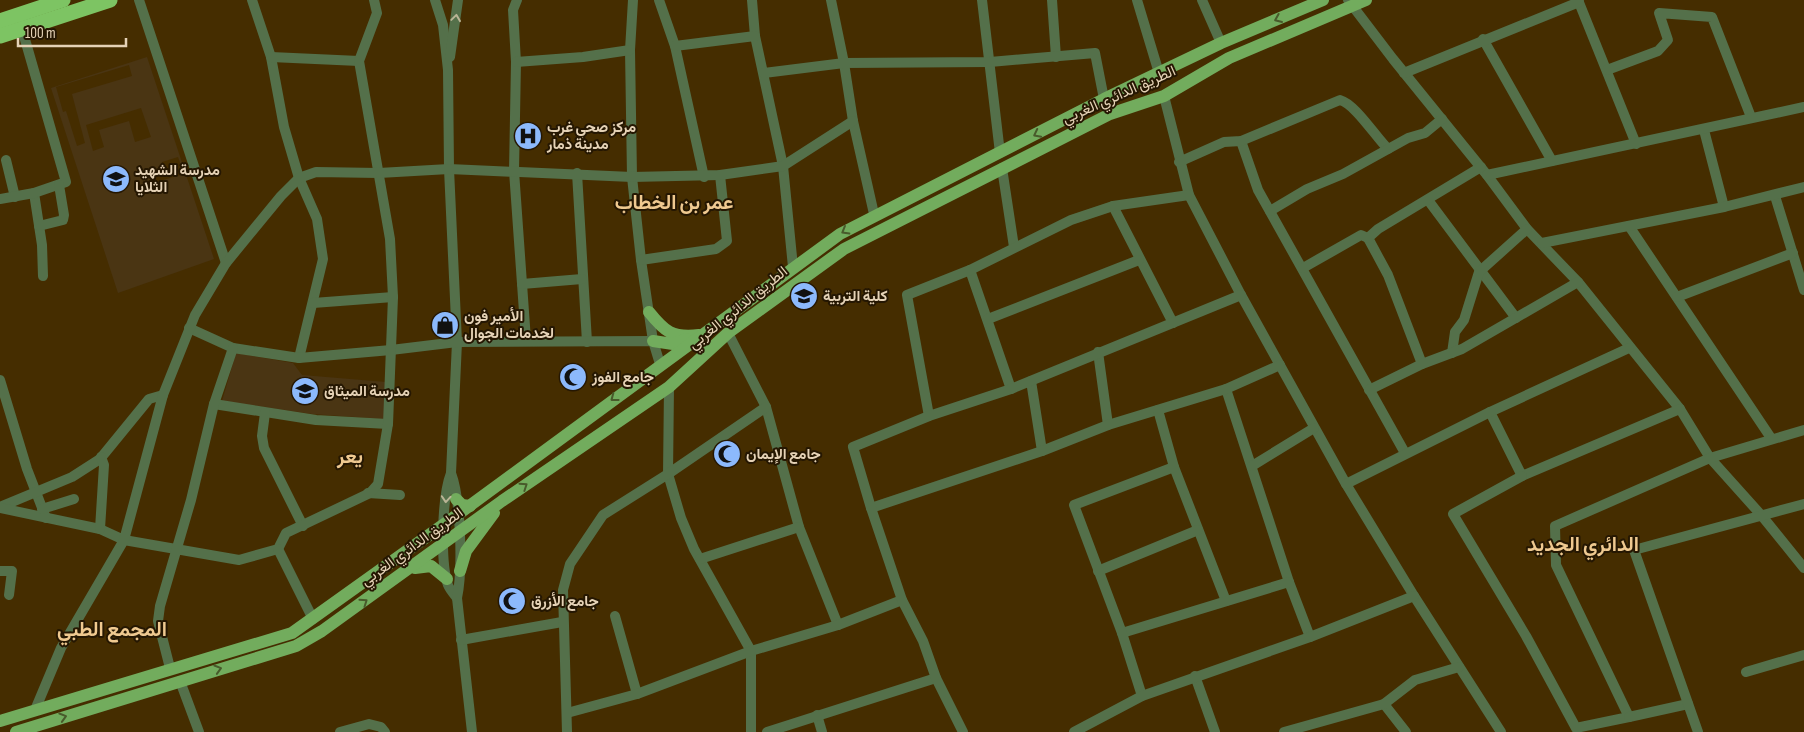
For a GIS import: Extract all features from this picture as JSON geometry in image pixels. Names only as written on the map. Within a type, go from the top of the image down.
[{"type":"highway","points":[[0,21],[63,0]]},
{"type":"highway","points":[[0,36],[110,0]]},
{"type":"main road","name":"الطريق الدائري الغربي","points":[[0,721],[170,668],[292,633],[444,525],[699,335],[840,234],[874,214],[1000,153],[1104,99],[1221,43],[1323,0]]},
{"type":"main road","name":"الطريق الدائري الغربي","points":[[16,732],[296,646],[322,631],[443,546],[502,501],[669,387],[728,333],[844,249],[1110,114],[1164,96],[1229,58],[1350,3],[1366,0]]},
{"type":"main road","points":[[1221,43],[1229,58]]},
{"type":"main road","points":[[1000,153],[1002,168]]},
{"type":"main road","points":[[793,267],[796,282]]},
{"type":"main road","points":[[649,312],[660,326],[680,337],[699,335]]},
{"type":"main road","points":[[653,340],[673,344],[699,335]]},
{"type":"main road","points":[[456,499],[462,505],[470,506]]},
{"type":"main road","points":[[460,571],[466,551],[502,501]]},
{"type":"main road","points":[[410,569],[431,566],[448,579]]},
{"type":"main road","points":[[35,710],[38,725]]},
{"type":"street","points":[[139,0],[226,263]]},
{"type":"street","points":[[252,0],[271,57],[284,126],[298,178],[317,219],[323,259],[299,358]]},
{"type":"street","points":[[0,508],[44,514],[100,529],[124,540],[177,551],[239,560],[278,549],[286,532],[303,526],[368,493],[378,484],[388,424],[393,297],[390,239],[359,61],[376,14],[374,0]]},
{"type":"street","points":[[435,0],[443,25],[448,70],[448,169],[457,342],[451,473],[456,499],[459,534],[460,571],[457,598],[472,732]]},
{"type":"street","points":[[448,70],[458,0]]},
{"type":"street","points":[[517,0],[513,10],[516,62],[514,171],[526,340]]},
{"type":"street","points":[[633,0],[630,50],[632,177],[640,260],[653,340],[660,364]]},
{"type":"street","points":[[659,0],[674,46],[704,177]]},
{"type":"street","points":[[752,0],[755,36],[783,166],[793,267]]},
{"type":"street","points":[[831,0],[844,63],[853,121],[874,214]]},
{"type":"street","points":[[982,0],[1000,153]]},
{"type":"street","points":[[1052,0],[1056,56]]},
{"type":"street","points":[[1137,0],[1158,73]]},
{"type":"street","points":[[1202,0],[1221,43]]},
{"type":"street","points":[[1404,73],[1578,1],[1636,144]]},
{"type":"street","points":[[1350,3],[1484,171],[1527,230],[1542,242],[1578,282],[1629,348],[1680,409],[1710,458],[1762,516],[1804,568]]},
{"type":"street","points":[[1607,70],[1658,51],[1668,40],[1659,13],[1712,18],[1751,117]]},
{"type":"street","points":[[0,199],[34,193],[66,182],[22,29]]},
{"type":"street","points":[[674,46],[755,36]]},
{"type":"street","points":[[1483,39],[1552,161]]},
{"type":"street","points":[[516,62],[583,57],[630,50]]},
{"type":"street","points":[[764,73],[844,63],[990,62],[1095,53],[1104,99]]},
{"type":"street","points":[[271,57],[359,61]]},
{"type":"street","points":[[1164,96],[1189,195],[1241,294],[1346,484],[1414,596],[1501,732]]},
{"type":"street","points":[[1180,162],[1224,142],[1241,141],[1340,100],[1350,103],[1371,132],[1388,149]]},
{"type":"street","points":[[1368,238],[1378,229],[1428,200],[1484,171],[1552,161],[1704,130],[1751,117],[1804,107]]},
{"type":"street","points":[[1270,211],[1307,189],[1343,174],[1408,138],[1426,133],[1442,120]]},
{"type":"street","points":[[35,710],[61,648],[124,540],[163,395],[189,328],[226,263],[298,178],[316,172],[378,173],[448,169],[576,173],[632,177],[720,176],[783,166],[853,121]]},
{"type":"street","points":[[1704,130],[1724,207]]},
{"type":"street","points":[[1241,141],[1258,190],[1405,453]]},
{"type":"street","points":[[6,160],[16,196]]},
{"type":"street","points":[[1002,168],[1014,247]]},
{"type":"street","points":[[576,173],[586,342]]},
{"type":"street","points":[[640,260],[716,249],[727,241],[720,176]]},
{"type":"street","points":[[39,226],[63,220],[64,215],[59,185]]},
{"type":"street","points":[[1542,242],[1724,207],[1775,196],[1804,187]]},
{"type":"street","points":[[34,193],[43,276]]},
{"type":"street","points":[[929,416],[908,296],[970,270],[1071,220],[1113,206],[1189,195]]},
{"type":"street","points":[[1775,196],[1804,290]]},
{"type":"street","points":[[1428,200],[1479,272],[1516,318]]},
{"type":"street","points":[[1113,206],[1139,260],[1173,323]]},
{"type":"street","points":[[1629,226],[1771,438]]},
{"type":"street","points":[[1452,353],[1455,332],[1464,320],[1479,272],[1527,230]]},
{"type":"street","points":[[1303,268],[1361,235],[1368,238],[1388,275],[1422,364]]},
{"type":"street","points":[[1677,296],[1792,253]]},
{"type":"street","points":[[988,319],[1139,260]]},
{"type":"street","points":[[970,270],[1011,389]]},
{"type":"street","points":[[522,284],[582,279]]},
{"type":"street","points":[[1369,390],[1422,364],[1452,353],[1578,282]]},
{"type":"street","points":[[963,732],[936,678],[923,641],[902,600],[870,508],[853,447],[929,416],[1011,389],[1241,294]]},
{"type":"street","points":[[313,303],[393,297]]},
{"type":"street","points":[[189,328],[233,348],[299,358],[457,342],[653,340]]},
{"type":"street","points":[[728,333],[766,407],[799,527],[838,625]]},
{"type":"street","points":[[170,668],[158,621],[160,606],[177,551],[214,404],[233,348]]},
{"type":"street","points":[[1346,484],[1490,412],[1629,348]]},
{"type":"street","points":[[1098,352],[1108,425]]},
{"type":"street","points":[[870,508],[1042,451],[1108,425],[1226,390],[1280,365]]},
{"type":"street","points":[[0,380],[44,514]]},
{"type":"street","points":[[1031,381],[1042,451]]},
{"type":"street","points":[[669,387],[668,474],[681,518],[700,559],[751,651],[751,732]]},
{"type":"street","points":[[1226,390],[1288,582],[1310,638]]},
{"type":"street","points":[[0,508],[35,491],[72,477],[101,457],[149,399],[163,395]]},
{"type":"street","points":[[214,404],[316,420],[388,424]]},
{"type":"street","points":[[568,732],[562,622],[563,590],[570,564],[603,515],[668,474],[766,407]]},
{"type":"street","points":[[1680,409],[1522,476],[1453,514],[1526,636],[1576,728],[1688,704]]},
{"type":"street","points":[[1158,410],[1174,467],[1226,601]]},
{"type":"street","points":[[1490,412],[1522,476]]},
{"type":"street","points":[[265,413],[262,436],[264,448],[303,526]]},
{"type":"street","points":[[1252,466],[1314,428]]},
{"type":"street","points":[[1629,716],[1556,565],[1555,526],[1710,458],[1771,438],[1804,430]]},
{"type":"street","points":[[100,529],[104,465],[101,457]]},
{"type":"street","points":[[1142,696],[1122,633],[1074,505],[1174,467]]},
{"type":"street","points":[[451,473],[447,484],[443,546],[448,585],[457,598]]},
{"type":"street","points":[[368,493],[400,495]]},
{"type":"street","points":[[44,514],[74,499]]},
{"type":"street","points":[[1698,732],[1634,550],[1804,504]]},
{"type":"street","points":[[700,559],[799,527]]},
{"type":"street","points":[[1098,570],[1198,530]]},
{"type":"street","points":[[278,549],[313,619]]},
{"type":"street","points":[[0,571],[12,571],[9,595]]},
{"type":"street","points":[[1122,633],[1288,582]]},
{"type":"street","points":[[1074,732],[1142,696],[1310,638],[1414,596]]},
{"type":"street","points":[[567,713],[637,694],[751,651],[838,625],[902,600]]},
{"type":"street","points":[[615,616],[637,694]]},
{"type":"street","points":[[461,640],[562,622]]},
{"type":"street","points":[[1746,672],[1804,655]]},
{"type":"street","points":[[1284,732],[1384,704],[1415,680],[1459,667]]},
{"type":"street","points":[[1196,676],[1215,732]]},
{"type":"street","points":[[767,732],[936,678]]},
{"type":"street","points":[[180,681],[199,732]]},
{"type":"street","points":[[1384,704],[1406,732]]},
{"type":"street","points":[[817,715],[822,732]]},
{"type":"street","points":[[340,732],[369,724],[381,727],[385,732]]},
{"type":"shaded area","name":"مدرسة الشهيد الثلايا","points":[[147,57],[214,259],[118,293],[51,88]],"holes":[[[129,65],[132,76],[72,94],[85,143],[77,146],[66,111],[63,112],[56,87]],[[141,108],[151,137],[135,142],[129,121],[99,130],[104,147],[93,151],[86,125]],[[178,157],[184,174],[153,183],[149,171],[164,167],[162,162]]]},
{"type":"shaded area","name":"مدرسة الميثاق","points":[[236,353],[293,363],[302,375],[386,382],[384,419],[312,414],[222,401]]},
{"type":"place","name":"مركز صحي غرب مدينة ذمار","points":[[528,136]]},
{"type":"place","name":"مدرسة الشهيد الثلايا","points":[[116,179]]},
{"type":"place","name":"كلية التربية","points":[[804,296]]},
{"type":"place","name":"الأمير فون لخدمات الجوال","points":[[445,325]]},
{"type":"place","name":"جامع الفوز","points":[[573,377]]},
{"type":"place","name":"مدرسة الميثاق","points":[[305,391]]},
{"type":"place","name":"جامع الإيمان","points":[[727,454]]},
{"type":"place","name":"جامع الأزرق","points":[[512,601]]},
{"type":"district","name":"عمر بن الخطاب","points":[[674,203]]},
{"type":"district","name":"يعر","points":[[350,457]]},
{"type":"district","name":"الدائري الجديد","points":[[1583,545]]},
{"type":"district","name":"المجمع الطبي","points":[[112,630]]}]
